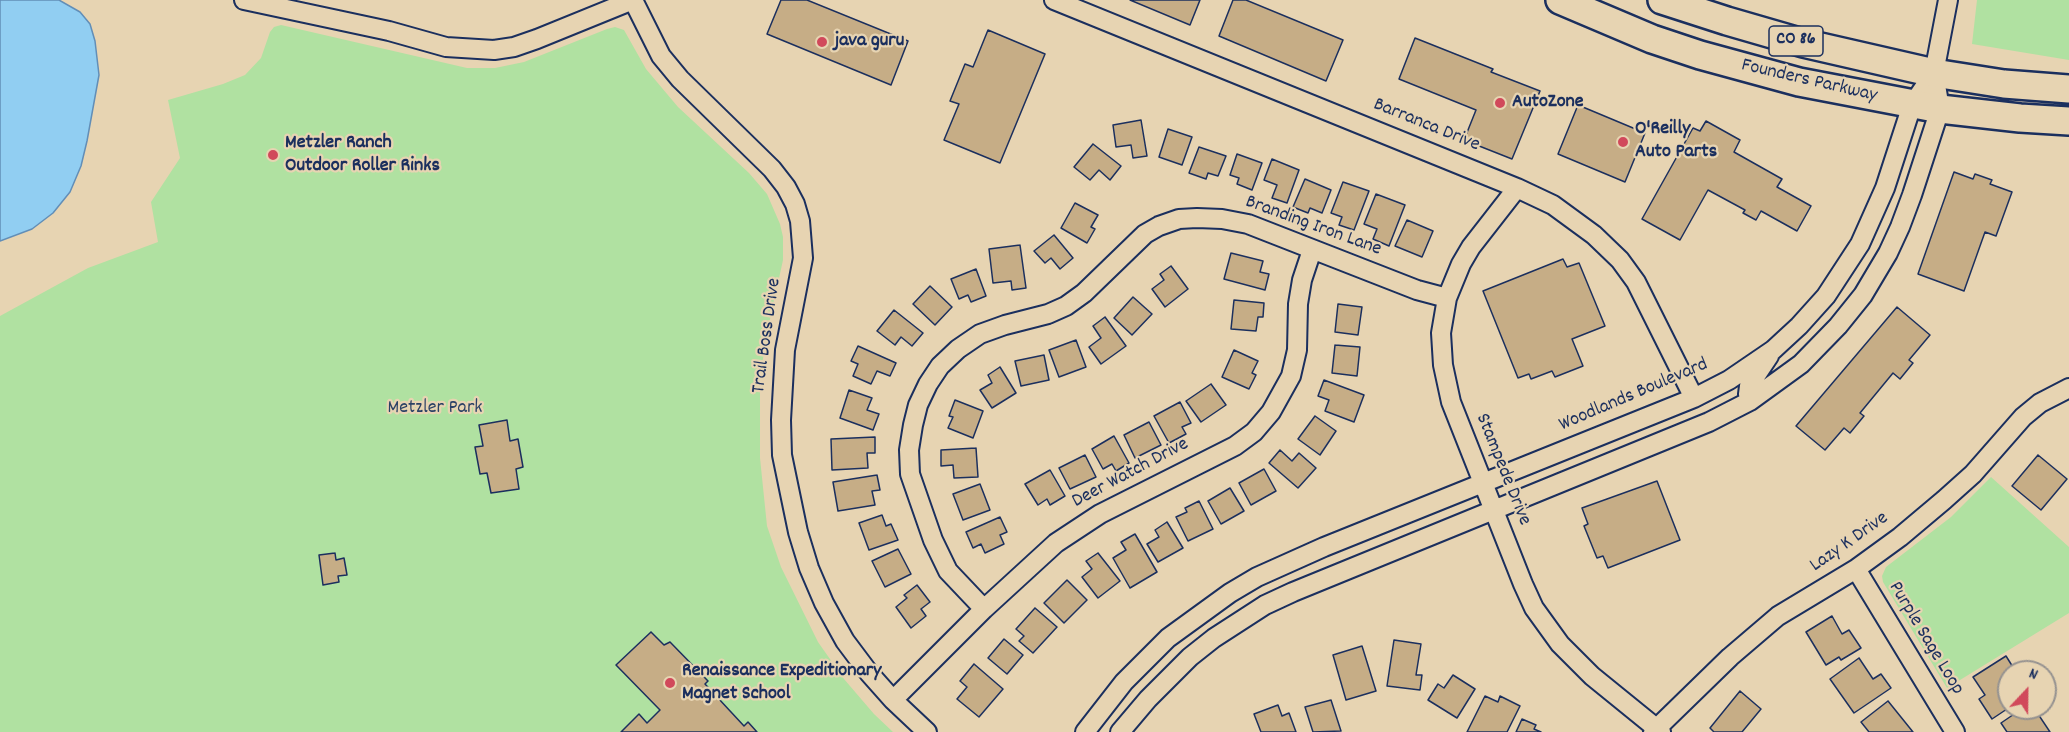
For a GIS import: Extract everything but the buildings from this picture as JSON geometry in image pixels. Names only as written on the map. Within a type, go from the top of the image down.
[{"type":"highway","name":"Founders Parkway","points":[[1560,0],[1652,39],[1700,55],[1799,82],[1912,105],[2020,118],[2069,121]]},
{"type":"highway","name":"Founders Parkway","points":[[1662,0],[1803,43],[1934,73],[2004,84],[2069,89]]},
{"type":"street","points":[[244,0],[389,31],[446,46],[494,50],[514,47],[537,39],[633,0]]},
{"type":"street","name":"Trail Boss Drive","points":[[633,0],[661,56],[680,79],[772,169],[786,187],[795,204],[800,221],[802,258],[785,350],[781,411],[782,455],[798,532],[809,568],[824,603],[846,641],[869,673],[893,700],[927,732]]},
{"type":"street","name":"Barranca Drive","points":[[1054,0],[1084,6],[1553,205],[1594,235],[1620,260],[1636,282],[1694,399]]},
{"type":"street","points":[[1120,732],[1155,691],[1190,657],[1214,638],[1265,605],[1677,435],[1750,401],[1793,370],[1820,346],[1844,318],[1876,274],[1888,253],[1912,195],[1940,109],[1934,73],[1948,0]]},
{"type":"street","name":"Woodlands Boulevard","points":[[1085,732],[1105,704],[1144,660],[1185,625],[1257,577],[1324,547],[1694,399],[1729,380],[1773,350],[1799,326],[1846,269],[1885,188],[1912,105],[1934,73]]},
{"type":"street","name":"Stampede Drive","points":[[1517,188],[1471,247],[1461,264],[1447,298],[1441,333],[1443,365],[1451,402],[1534,608],[1560,644],[1592,676],[1657,731]]},
{"type":"street","name":"Branding Iron Lane","points":[[984,609],[948,571],[933,540],[910,474],[909,450],[918,405],[928,384],[940,366],[958,349],[980,334],[1048,314],[1066,306],[1084,293],[1145,234],[1179,219],[1222,219],[1248,224],[1417,290],[1447,298]]},
{"type":"street","name":"Deer Watch Drive","points":[[893,700],[984,609],[1056,543],[1100,514],[1235,446],[1260,425],[1276,404],[1291,376],[1297,350],[1298,304],[1302,280],[1312,250]]},
{"type":"street","points":[[1750,401],[1749,386],[1773,350]]},
{"type":"street","name":"Lazy K Drive","points":[[1657,731],[1730,657],[1779,616],[1856,569],[1944,500],[1973,474],[2024,417],[2040,403],[2069,388]]},
{"type":"street","name":"Purple Sage Loop","points":[[1856,569],[1955,732]]},
{"type":"green space","points":[[1977,0],[2069,0],[2069,60],[1972,44]]},
{"type":"green space","name":"Metzler Park","points":[[281,25],[467,68],[495,68],[524,62],[615,27],[624,30],[646,69],[678,107],[749,173],[767,194],[783,237],[783,260],[760,378],[760,458],[767,526],[781,567],[818,642],[844,679],[893,732],[0,732],[0,316],[88,268],[158,242],[151,202],[180,158],[168,100],[245,75],[261,58],[270,32],[274,27]]},
{"type":"green space","points":[[1991,477],[2069,547],[2069,613],[1947,688],[1883,582],[1882,576],[1886,567],[1951,517]]},
{"type":"water","points":[[0,0],[59,0],[80,12],[90,24],[95,41],[99,75],[81,166],[70,192],[53,213],[32,229],[0,241]]},
{"type":"place","name":"java guru","points":[[822,42]]},
{"type":"place","name":"AutoZone","points":[[1500,103]]},
{"type":"place","name":"O'Reilly Auto Parts","points":[[1623,142]]},
{"type":"place","name":"Metzler Ranch Outdoor Roller Rinks","points":[[273,155]]},
{"type":"place","name":"Renaissance Expeditionary Magnet School","points":[[670,683]]}]
